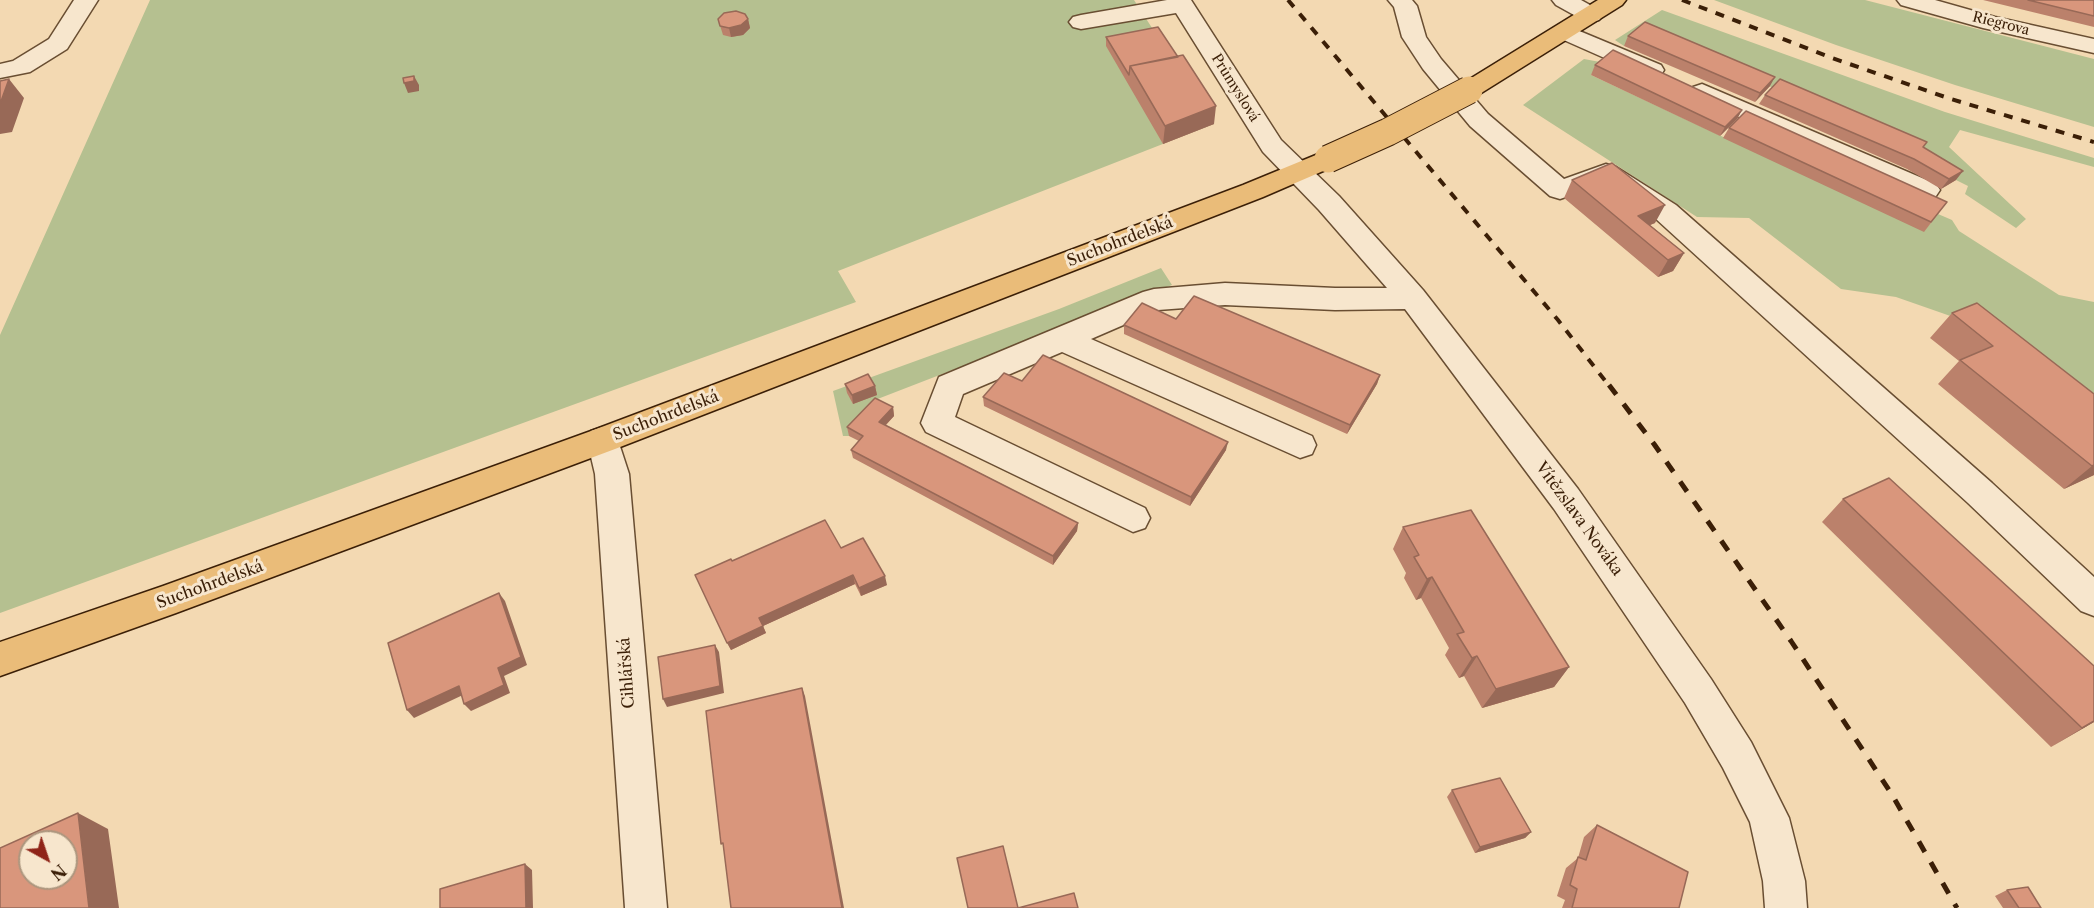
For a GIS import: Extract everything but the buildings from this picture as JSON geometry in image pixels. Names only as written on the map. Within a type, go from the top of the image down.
[{"type":"main road","name":"Suchohrdelská","points":[[0,659],[163,602],[603,440],[1297,173],[1398,127],[1469,90],[1614,0]]},
{"type":"street","points":[[0,71],[21,67],[58,44],[86,0]]},
{"type":"street","points":[[1400,0],[1405,6],[1414,37],[1432,64],[1479,120],[1560,190],[1606,173],[1666,212],[1980,493],[2094,600]]},
{"type":"street","points":[[1564,0],[1591,15]]},
{"type":"street","name":"Riegrova","points":[[1909,0],[1991,23],[2094,46]]},
{"type":"street","points":[[1081,21],[1181,2]]},
{"type":"street","name":"Průmyslová","points":[[1181,2],[1272,146],[1297,173]]},
{"type":"street","points":[[1565,32],[1926,190]]},
{"type":"street","name":"Vítězslava Nováka","points":[[1297,173],[1329,203],[1413,298],[1566,499],[1698,691],[1737,755],[1770,818],[1784,881],[1786,908]]},
{"type":"street","points":[[1133,518],[937,423],[950,386],[1154,300],[1225,294],[1335,299],[1413,298]]},
{"type":"street","points":[[1060,338],[1300,445]]},
{"type":"street","name":"Cihlářská","points":[[603,440],[612,474],[646,908]]},
{"type":"green space","points":[[150,0],[1134,0],[1214,124],[838,271],[856,302],[0,613],[0,335]]},
{"type":"green space","points":[[1714,0],[1865,0],[2094,59],[2094,127],[1955,85],[1836,45]]},
{"type":"green space","points":[[1662,10],[1945,112],[2094,158],[2094,167],[1960,130],[1949,147],[2026,219],[2016,228],[1965,194],[1968,186],[1956,180],[1920,151],[1641,31],[1624,46],[1615,40]]},
{"type":"green space","points":[[1584,59],[1600,62],[1591,75],[1924,231],[1938,214],[1952,220],[1959,231],[2059,295],[2094,302],[2094,418],[1959,319],[1896,297],[1841,289],[1749,218],[1697,217],[1523,105]]},
{"type":"green space","points":[[1161,268],[1172,285],[875,400],[876,407],[849,436],[843,436],[833,391],[1059,309]]},
{"type":"railway","points":[[1288,0],[1558,320],[1610,387]]},
{"type":"railway","points":[[1682,0],[1832,58],[1951,99],[2094,142]]},
{"type":"railway","points":[[1609,385],[1654,444],[1791,641],[1891,793],[1957,908]]}]
